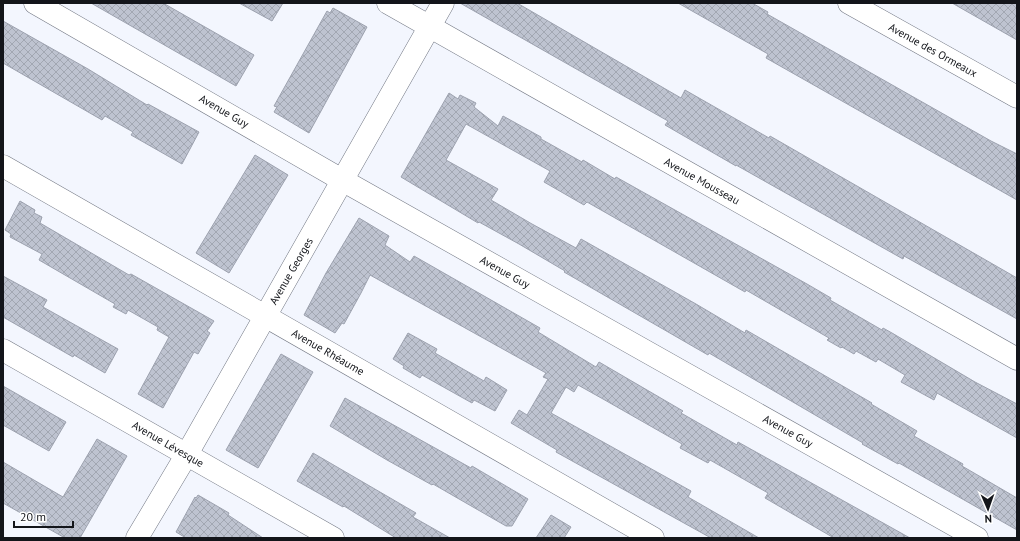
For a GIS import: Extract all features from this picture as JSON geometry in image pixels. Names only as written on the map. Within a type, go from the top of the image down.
[{"type":"street","name":"Avenue Guy","points":[[35,3],[342,180],[977,538]]},
{"type":"street","name":"Avenue Mousseau","points":[[388,3],[1017,359]]},
{"type":"street","name":"Avenue Georges","points":[[137,538],[187,454],[443,3]]},
{"type":"street","name":"Avenue des Ormeaux","points":[[849,3],[1017,97]]},
{"type":"street","name":"Avenue Rhéaume","points":[[3,166],[653,538]]},
{"type":"street","name":"Avenue Lévesque","points":[[3,350],[333,538]]},
{"type":"building","points":[[91,3],[163,3],[254,55],[236,86]]},
{"type":"building","points":[[239,3],[283,3],[272,21]]},
{"type":"building","points":[[460,3],[517,3],[681,98],[685,90],[769,138],[770,136],[1017,278],[1017,319],[904,256],[903,259],[736,166],[665,125],[668,121]]},
{"type":"building","points":[[678,3],[752,3],[768,12],[767,14],[991,141],[1017,154],[1017,200],[766,58],[768,54]]},
{"type":"building","points":[[952,3],[1017,3],[1017,40]]},
{"type":"building","points":[[333,8],[367,27],[309,133],[274,112],[277,107],[274,106],[327,11],[330,13]]},
{"type":"building","points":[[3,21],[88,69],[147,105],[148,104],[199,132],[182,164],[131,135],[133,132],[105,116],[102,120],[3,63]]},
{"type":"building","points":[[449,93],[458,99],[460,95],[476,103],[474,107],[498,126],[503,116],[582,162],[583,160],[615,179],[616,177],[807,284],[831,298],[830,300],[882,330],[883,328],[975,382],[1017,404],[1017,438],[937,393],[934,400],[901,382],[905,375],[878,359],[876,362],[856,351],[854,354],[842,347],[841,348],[827,340],[829,338],[746,290],[745,292],[587,202],[584,205],[544,182],[550,171],[466,124],[446,160],[498,189],[491,200],[532,224],[576,248],[581,239],[745,333],[746,330],[872,403],[871,404],[917,431],[914,436],[963,464],[962,466],[1017,498],[1017,530],[899,463],[898,464],[862,444],[863,443],[709,353],[708,355],[564,272],[565,271],[519,244],[479,222],[478,223],[401,177]]},
{"type":"building","points":[[255,155],[288,175],[229,273],[196,253]]},
{"type":"building","points":[[20,201],[35,210],[34,213],[42,217],[40,223],[129,275],[131,274],[214,321],[207,331],[210,333],[198,354],[194,352],[163,408],[138,394],[169,337],[157,330],[158,327],[128,310],[126,314],[113,307],[115,304],[39,260],[42,254],[10,237],[11,234],[5,230]]},
{"type":"building","points":[[359,218],[389,236],[385,245],[410,262],[414,256],[540,328],[538,332],[596,367],[599,362],[683,411],[681,413],[737,445],[738,442],[910,538],[834,538],[765,498],[768,493],[710,460],[708,463],[680,448],[682,444],[603,399],[578,385],[574,392],[566,387],[551,413],[691,491],[688,497],[759,538],[711,538],[556,452],[557,450],[511,423],[519,410],[527,415],[548,379],[543,377],[546,373],[370,275],[344,324],[342,323],[335,333],[304,315],[326,273]]},
{"type":"building","points":[[3,276],[47,300],[43,307],[118,349],[105,373],[74,355],[73,357],[3,317]]},
{"type":"building","points":[[408,333],[437,349],[435,353],[484,381],[486,377],[507,390],[495,411],[474,400],[472,403],[422,375],[420,378],[403,368],[404,366],[393,359]]},
{"type":"building","points":[[281,354],[313,372],[258,468],[226,450]]},
{"type":"building","points":[[3,386],[66,422],[49,451],[3,425]]},
{"type":"building","points":[[345,398],[471,468],[472,466],[528,499],[512,526],[506,526],[433,484],[432,485],[387,460],[330,426]]},
{"type":"building","points":[[97,439],[127,456],[80,538],[65,538],[3,503],[3,462],[63,497]]},
{"type":"building","points":[[313,453],[416,513],[413,517],[450,538],[396,538],[344,506],[343,507],[297,481]]},
{"type":"building","points":[[198,495],[229,513],[228,515],[263,538],[186,538],[176,532],[195,497],[196,498]]},
{"type":"building","points":[[551,515],[571,527],[564,538],[536,538]]}]
